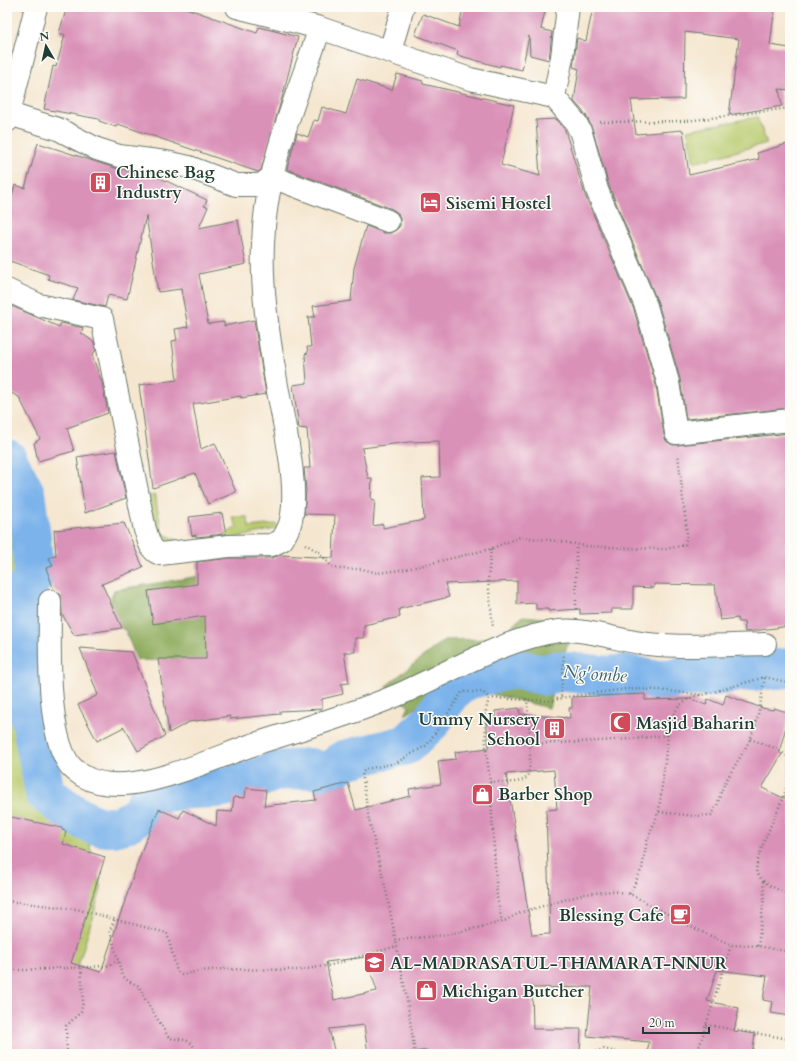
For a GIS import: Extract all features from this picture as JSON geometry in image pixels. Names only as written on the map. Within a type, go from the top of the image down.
[{"type":"street","points":[[36,7],[8,117],[58,129],[97,149],[119,156],[166,162],[189,167],[236,185],[261,185],[272,177]]},
{"type":"street","points":[[237,7],[320,28],[470,79],[554,97],[576,123],[584,144],[597,190],[646,306],[668,382],[676,433],[790,420]]},
{"type":"street","points":[[390,51],[403,7]]},
{"type":"street","points":[[554,97],[562,57],[568,7]]},
{"type":"street","points":[[7,290],[39,305],[102,319],[145,530],[149,544],[156,553],[160,554],[229,546],[272,545],[282,540],[290,522],[292,496],[289,457],[275,374],[265,296],[262,245],[265,214],[272,177],[284,134],[320,28]]},
{"type":"street","points":[[272,177],[388,221]]},
{"type":"street","points":[[50,601],[53,713],[61,748],[70,766],[85,777],[109,784],[128,785],[158,779],[228,753],[397,695],[520,639],[560,631],[568,637],[667,646],[765,644]]},
{"type":"path","points":[[576,123],[686,121],[790,108]]},
{"type":"path","points":[[282,540],[303,543],[311,547],[319,552],[332,567],[338,569],[362,569],[378,574],[407,569],[491,548],[520,537],[558,541],[576,545],[649,549],[666,549],[685,545],[686,522],[676,433]]},
{"type":"path","points":[[551,701],[561,696],[568,637],[576,617],[576,545]]},
{"type":"path","points":[[491,548],[488,580],[495,650]]},
{"type":"path","points":[[630,894],[642,868],[647,842],[659,812],[668,736],[677,707],[687,699],[765,677],[790,683]]},
{"type":"path","points":[[659,812],[694,816],[711,815],[714,811],[722,788],[750,739],[760,711],[759,705],[765,677]]},
{"type":"path","points":[[415,1054],[397,946],[394,940],[386,890],[369,820],[362,773],[366,769],[396,763],[427,745],[462,692],[483,692],[489,698],[551,701],[566,697],[626,689],[660,690],[703,695]]},
{"type":"path","points":[[489,698],[485,714],[486,749],[490,782],[497,897],[502,922]]},
{"type":"path","points":[[490,782],[521,781],[526,778],[529,772],[530,744],[527,699]]},
{"type":"path","points":[[790,725],[786,739],[789,770],[785,795],[757,860],[757,872],[763,880],[790,895]]},
{"type":"path","points":[[530,744],[634,740],[668,736]]},
{"type":"path","points":[[750,739],[778,749],[788,757]]},
{"type":"path","points":[[785,795],[790,799]]},
{"type":"path","points":[[758,946],[764,899],[763,880]]},
{"type":"path","points":[[394,940],[446,935],[502,922],[522,912],[585,894],[609,891],[630,894],[698,930],[732,945],[758,946],[790,952]]},
{"type":"path","points":[[7,901],[76,909],[167,933],[177,971],[182,975],[198,971],[222,969],[301,970],[331,965],[397,946]]},
{"type":"path","points":[[114,920],[110,931],[122,975],[128,981],[139,986],[169,1038],[188,1041],[194,1045],[197,1054]]},
{"type":"path","points":[[697,1054],[732,945]]},
{"type":"path","points":[[7,970],[106,966],[118,960]]},
{"type":"path","points":[[67,1054],[66,1026],[81,1012],[83,1001],[81,966]]},
{"type":"path","points":[[706,1025],[790,1039]]},
{"type":"path","points":[[588,1054],[604,1049],[624,1054]]},
{"type":"path","points":[[445,1054],[488,1050],[494,1054]]},
{"type":"green space","points":[[757,117],[767,143],[694,163],[687,130]]},
{"type":"green space","points":[[7,455],[34,514],[12,591],[22,735],[53,798],[79,804],[101,889],[52,1054],[7,1054]]},
{"type":"green space","points":[[155,495],[162,533],[177,540],[173,545],[158,536],[148,497]]},
{"type":"green space","points":[[232,517],[248,517],[249,527],[276,524],[279,528],[223,541],[221,537],[237,527]]},
{"type":"green space","points":[[207,575],[209,673],[189,661],[137,660],[125,630],[103,620],[114,590]]},
{"type":"green space","points":[[523,616],[574,621],[549,708],[488,693],[472,671],[405,715],[409,707],[386,686],[444,640],[498,639]]},
{"type":"building","points":[[67,7],[183,7],[257,33],[259,27],[298,37],[261,170],[258,172],[118,124],[116,127],[99,121],[99,119],[44,109],[53,66],[56,67],[65,35],[59,33]]},
{"type":"building","points":[[463,7],[546,7],[541,29],[552,32],[549,60],[530,55],[529,36],[522,70],[500,65],[500,67],[457,55],[458,51],[415,35],[423,14],[459,27]]},
{"type":"building","points":[[593,7],[775,7],[770,45],[790,48],[789,90],[779,89],[782,106],[729,115],[739,39],[685,32],[684,99],[631,100],[636,134],[683,130],[689,175],[759,159],[757,153],[790,143],[790,408],[686,419],[680,379],[658,303],[609,186],[592,128],[586,115],[574,101],[579,69],[573,67],[577,38],[586,41]]},
{"type":"building","points":[[397,74],[423,81],[423,84],[514,105],[501,165],[540,176],[536,120],[556,119],[565,130],[585,195],[634,310],[656,385],[666,441],[672,445],[677,445],[790,433],[790,626],[745,632],[744,622],[739,622],[738,618],[720,620],[715,585],[654,584],[654,588],[633,587],[633,609],[611,609],[612,613],[580,614],[580,609],[548,611],[548,609],[536,609],[536,603],[517,604],[517,581],[445,584],[449,597],[399,609],[400,617],[364,625],[364,638],[355,638],[355,652],[344,652],[349,683],[341,684],[343,694],[322,699],[322,709],[280,711],[280,714],[230,719],[230,716],[189,722],[169,733],[158,659],[206,659],[205,616],[153,624],[148,591],[197,584],[197,562],[230,558],[272,558],[280,555],[333,558],[335,515],[304,514],[306,490],[304,468],[310,468],[307,429],[299,428],[293,385],[307,383],[305,354],[308,353],[307,347],[311,347],[308,317],[315,317],[313,306],[351,301],[354,268],[366,226],[384,233],[390,233],[400,226],[400,219],[398,213],[392,209],[287,169],[297,133],[308,137],[314,120],[318,121],[322,107],[346,114],[357,79],[392,90]],"holes":[[[439,441],[440,477],[422,478],[424,520],[383,528],[383,524],[373,526],[375,500],[371,499],[372,478],[368,478],[362,448],[409,442]]]},
{"type":"building","points":[[38,143],[115,168],[160,178],[207,200],[204,206],[208,207],[199,228],[238,220],[246,264],[199,274],[208,324],[224,322],[224,326],[254,320],[266,394],[241,398],[241,396],[193,404],[201,449],[215,443],[236,492],[208,504],[195,473],[153,488],[139,385],[177,380],[172,341],[177,340],[175,329],[188,327],[181,289],[158,292],[146,216],[127,299],[108,295],[105,307],[73,300],[78,288],[48,279],[49,275],[7,260],[7,213],[15,185],[25,188]]},
{"type":"building","points":[[7,304],[59,327],[61,323],[83,328],[81,333],[94,342],[96,350],[92,355],[102,383],[108,413],[67,428],[74,451],[38,461],[34,443],[40,439],[19,397],[7,391]]},
{"type":"building","points":[[116,451],[126,498],[85,513],[77,457]]},
{"type":"building","points":[[222,513],[226,534],[196,537],[196,535],[192,536],[189,517]]},
{"type":"building","points":[[124,523],[143,567],[102,584],[122,628],[74,635],[62,614],[61,595],[54,590],[46,568],[53,566],[49,558],[56,555],[54,530]]},
{"type":"building","points":[[80,648],[132,652],[165,736],[138,751],[124,727],[97,741],[78,705],[98,695]]},
{"type":"building","points":[[645,694],[645,700],[691,699],[706,705],[708,699],[723,705],[726,695],[762,708],[773,710],[774,708],[790,713],[779,752],[782,754],[762,788],[790,801],[790,1016],[771,1013],[773,1002],[763,1000],[767,976],[717,970],[707,1001],[739,1008],[734,1031],[755,1034],[752,1054],[647,1054],[649,1042],[587,1036],[592,987],[532,988],[533,1029],[581,1029],[580,1054],[474,1054],[475,1050],[428,1053],[427,1050],[401,1054],[368,1054],[364,1025],[329,1029],[335,1054],[267,1054],[267,1052],[242,1054],[7,1054],[7,816],[62,828],[62,830],[66,831],[63,844],[105,857],[71,963],[101,972],[143,847],[159,809],[179,818],[183,810],[216,826],[217,811],[232,812],[234,797],[245,798],[246,788],[266,790],[264,806],[316,800],[314,792],[348,783],[356,810],[410,796],[409,789],[441,784],[438,761],[456,759],[455,752],[489,748],[486,719],[495,718],[495,711],[519,708],[520,714],[570,718],[569,708],[572,708],[572,697]],"holes":[[[554,770],[557,809],[546,810],[550,934],[532,935],[506,774]],[[366,957],[377,991],[334,1000],[326,962]]]},
{"type":"waterway","name":"Ng'ombe","points":[[7,459],[25,493],[31,537],[34,576],[24,591],[23,680],[45,793],[78,817],[89,823],[113,827],[125,823],[140,813],[150,794],[192,789],[219,788],[254,780],[275,771],[310,768],[328,773],[344,760],[406,745],[431,722],[450,693],[466,680],[507,670],[522,670],[547,676],[555,671],[610,676],[625,674],[653,680],[669,680],[684,676],[710,677],[738,672],[790,668]]},
{"type":"place","name":"Chinese Bag Industry","points":[[100,182]]},
{"type":"place","name":"Sisemi Hostel","points":[[430,203]]},
{"type":"place","name":"Masjid Baharin","points":[[620,723]]},
{"type":"place","name":"Ummy Nursery School","points":[[555,729]]},
{"type":"place","name":"Barber Shop","points":[[483,794]]},
{"type":"place","name":"Blessing Cafe","points":[[680,915]]},
{"type":"place","name":"AL-MADRASATUL-THAMARAT-NNUR","points":[[375,963]]},
{"type":"place","name":"Michigan Butcher","points":[[426,991]]}]
